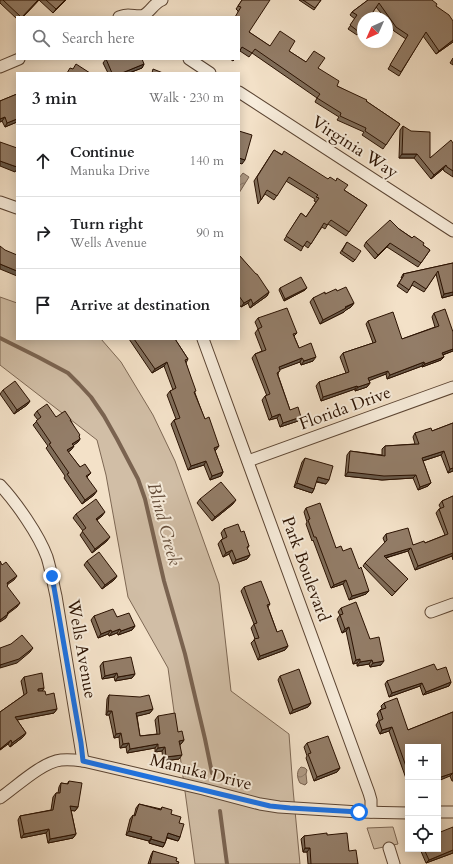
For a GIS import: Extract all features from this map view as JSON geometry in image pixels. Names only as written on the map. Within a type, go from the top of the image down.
[{"type":"street","points":[[143,16],[162,0]]},
{"type":"street","points":[[123,16],[139,16]]},
{"type":"street","points":[[0,67],[17,60]]},
{"type":"street","points":[[190,60],[208,72]]},
{"type":"street","name":"Virginia Way","points":[[240,93],[453,230]]},
{"type":"street","points":[[0,202],[16,208]]},
{"type":"street","name":"Park Boulevard","points":[[204,340],[369,793],[371,800],[371,812]]},
{"type":"street","name":"Florida Drive","points":[[248,461],[453,387]]},
{"type":"street","name":"Wells Avenue","points":[[0,485],[36,533],[46,555],[56,596],[83,761]]},
{"type":"street","points":[[431,612],[453,604]]},
{"type":"street","name":"Manuka Drive","points":[[0,798],[50,762],[67,759],[83,761],[260,804],[279,807],[405,813]]},
{"type":"street","points":[[441,812],[453,812]]},
{"type":"street","points":[[389,848],[394,864]]},
{"type":"shaded area","points":[[0,297],[16,303],[16,340],[102,340],[121,362],[153,415],[175,461],[219,584],[231,691],[289,734],[300,864],[195,864],[168,668],[128,597],[106,475],[97,440],[0,365]]},
{"type":"shaded area","points":[[393,827],[398,844],[374,849],[367,828]]},
{"type":"water","points":[[243,173],[249,177],[240,191],[240,177]]},
{"type":"water","points":[[301,767],[307,770],[307,783],[305,785],[300,783],[298,777],[298,770]]},
{"type":"building","points":[[3,0],[38,0],[23,16],[20,16]]},
{"type":"building","points":[[46,0],[65,0],[56,9]]},
{"type":"building","points":[[242,0],[270,0],[249,32],[270,46],[280,31],[295,41],[289,51],[306,62],[314,51],[325,58],[318,68],[339,81],[337,86],[367,100],[366,101],[400,124],[386,145],[365,131],[366,128],[340,116],[341,113],[317,98],[320,94],[255,49],[252,53],[242,47],[240,50],[240,16],[236,16],[241,7],[238,6]]},
{"type":"building","points":[[303,0],[321,0],[315,8]]},
{"type":"building","points":[[368,0],[432,0],[437,4],[436,6],[449,15],[453,21],[453,40],[439,51],[426,32],[401,72],[390,65],[408,35],[396,27],[393,23],[393,12],[385,12],[379,3],[373,12],[357,12],[357,15],[352,12]]},
{"type":"building","points":[[357,15],[357,30],[350,25]]},
{"type":"building","points":[[106,60],[142,60],[144,64],[124,72],[112,72]]},
{"type":"building","points":[[76,64],[88,72],[68,72],[70,68],[73,69]]},
{"type":"building","points":[[153,69],[160,72],[152,72]]},
{"type":"building","points":[[16,94],[16,119],[7,123],[5,117],[0,119],[0,101]]},
{"type":"building","points":[[403,126],[411,131],[430,132],[430,158],[451,140],[453,143],[453,171],[446,165],[434,175],[417,154],[402,154]]},
{"type":"building","points":[[240,131],[252,135],[245,160],[240,158]]},
{"type":"building","points":[[0,142],[16,148],[16,167],[0,161]]},
{"type":"building","points":[[274,150],[282,155],[284,151],[328,179],[330,177],[336,181],[337,178],[348,185],[344,190],[367,205],[349,232],[331,220],[327,225],[324,223],[311,244],[307,241],[303,247],[286,236],[301,213],[306,217],[319,198],[316,197],[318,195],[289,177],[277,196],[267,190],[261,200],[257,177]]},
{"type":"building","points":[[390,220],[399,229],[412,238],[414,236],[424,243],[423,245],[430,250],[421,263],[390,243],[378,255],[366,242]]},
{"type":"building","points":[[347,242],[361,251],[355,260],[342,251]]},
{"type":"building","points":[[0,246],[16,255],[16,271],[0,264]]},
{"type":"building","points":[[240,256],[257,274],[269,292],[253,304],[251,299],[244,303],[240,297]]},
{"type":"building","points":[[453,263],[453,292],[444,294],[438,271],[426,289],[414,281],[409,290],[399,283],[404,275],[403,274]]},
{"type":"building","points":[[301,277],[307,288],[285,299],[280,288]]},
{"type":"building","points":[[346,287],[354,303],[323,320],[313,298],[325,292],[325,294],[336,289],[337,291]]},
{"type":"building","points":[[287,308],[297,333],[293,334],[299,348],[311,343],[316,357],[304,361],[302,358],[279,367],[280,371],[277,373],[290,410],[298,407],[301,417],[283,423],[280,414],[272,417],[265,396],[270,394],[255,354],[266,350],[258,329],[262,327],[258,318]]},
{"type":"building","points":[[445,309],[453,332],[453,349],[442,353],[444,357],[425,364],[424,362],[390,375],[388,371],[368,378],[370,383],[323,397],[319,382],[349,372],[343,353],[376,342],[368,321],[393,312],[402,339],[439,326],[434,313]]},
{"type":"building","points":[[135,340],[176,340],[188,359],[185,360],[196,391],[194,392],[205,419],[209,417],[219,446],[214,448],[223,472],[212,476],[206,461],[191,466],[174,420],[180,418],[170,391],[176,388],[167,362],[155,369]]},
{"type":"building","points":[[15,381],[30,401],[17,410],[3,390]]},
{"type":"building","points":[[47,404],[56,417],[65,411],[80,435],[80,439],[72,444],[74,446],[67,450],[80,467],[85,464],[91,473],[86,476],[97,491],[85,500],[67,474],[69,473],[49,444],[51,443],[36,421],[41,417],[37,411]]},
{"type":"building","points":[[453,423],[453,468],[450,469],[444,451],[422,458],[431,483],[420,487],[416,475],[384,476],[348,472],[350,451],[385,456],[385,446],[419,444],[415,433],[431,428],[432,431]]},
{"type":"building","points":[[305,458],[333,466],[329,480],[318,477],[314,489],[297,483]]},
{"type":"building","points":[[221,482],[236,500],[215,517],[200,499]]},
{"type":"building","points":[[453,496],[453,553],[418,566],[411,548],[384,556],[408,579],[395,592],[365,563],[387,540],[386,534],[408,528],[413,545],[424,541],[425,543],[448,534],[439,509],[444,507],[442,501]]},
{"type":"building","points":[[96,499],[105,512],[96,519],[110,537],[95,549],[82,531],[86,528],[76,514]]},
{"type":"building","points":[[320,503],[336,548],[341,546],[343,551],[351,548],[359,569],[361,567],[369,591],[352,596],[346,580],[334,585],[308,520],[310,519],[306,508]]},
{"type":"building","points":[[238,524],[241,532],[244,531],[249,546],[247,547],[250,555],[236,560],[232,550],[226,553],[221,540],[227,537],[224,529]]},
{"type":"building","points":[[99,552],[117,576],[105,585],[87,561]]},
{"type":"building","points":[[0,561],[2,565],[6,562],[17,576],[7,583],[7,586],[20,603],[0,620]]},
{"type":"building","points":[[261,581],[270,604],[267,605],[277,632],[282,630],[288,646],[260,656],[254,639],[259,638],[254,624],[257,623],[244,587]]},
{"type":"building","points":[[356,602],[370,639],[379,637],[384,661],[373,663],[372,660],[360,662],[360,659],[356,660],[349,627],[345,629],[340,615],[343,614],[341,608]]},
{"type":"building","points":[[113,609],[117,617],[129,613],[135,626],[121,631],[120,629],[112,632],[111,630],[101,634],[94,616]]},
{"type":"building","points":[[22,635],[33,648],[19,659],[0,665],[0,648],[11,644]]},
{"type":"building","points":[[131,657],[135,674],[118,677],[117,673],[105,676],[103,662]]},
{"type":"building","points":[[434,664],[437,670],[446,667],[451,682],[426,692],[422,683],[392,693],[387,681]]},
{"type":"building","points":[[299,669],[311,703],[293,710],[280,676]]},
{"type":"building","points":[[42,673],[44,688],[38,689],[38,691],[45,691],[46,695],[54,693],[57,709],[15,717],[26,733],[12,743],[11,740],[0,749],[0,712],[27,693],[24,677]]},
{"type":"building","points":[[109,695],[140,697],[149,695],[153,709],[136,713],[140,736],[160,734],[158,716],[175,713],[178,732],[182,731],[184,740],[179,741],[182,755],[166,757],[165,747],[158,748],[158,744],[130,749],[129,743],[123,744],[121,733],[116,734],[112,711],[108,711]]},
{"type":"building","points":[[397,698],[408,730],[453,712],[453,773],[441,777],[441,744],[405,744],[405,764],[392,727],[382,730],[379,721],[383,719],[380,710],[386,708],[384,703]]},
{"type":"building","points":[[328,736],[340,768],[317,777],[308,754],[311,753],[307,743]]},
{"type":"building","points":[[69,781],[82,783],[78,807],[70,806],[76,834],[50,839],[49,829],[24,834],[20,816],[53,810],[56,793],[60,793],[61,783],[68,784]]},
{"type":"building","points":[[139,804],[161,810],[162,807],[172,810],[171,814],[181,817],[179,823],[184,824],[180,837],[168,833],[165,843],[151,839],[152,837],[129,831],[133,815],[135,816]]},
{"type":"building","points":[[453,827],[453,850],[429,860],[425,852],[441,852],[441,832]]},
{"type":"building","points":[[327,833],[327,835],[347,833],[349,851],[356,850],[358,864],[311,864],[310,848],[305,848],[304,836]]},
{"type":"building","points":[[153,851],[177,858],[176,861],[179,862],[178,864],[150,864]]},
{"type":"waterway","name":"Blind Creek","points":[[0,338],[68,373],[79,384],[91,397],[104,416],[138,479],[145,499],[164,581],[185,654],[212,773]]},
{"type":"waterway","name":"Blind Creek","points":[[220,811],[227,864]]},
{"type":"route","points":[[52,576],[83,761],[270,806],[359,812]]}]
